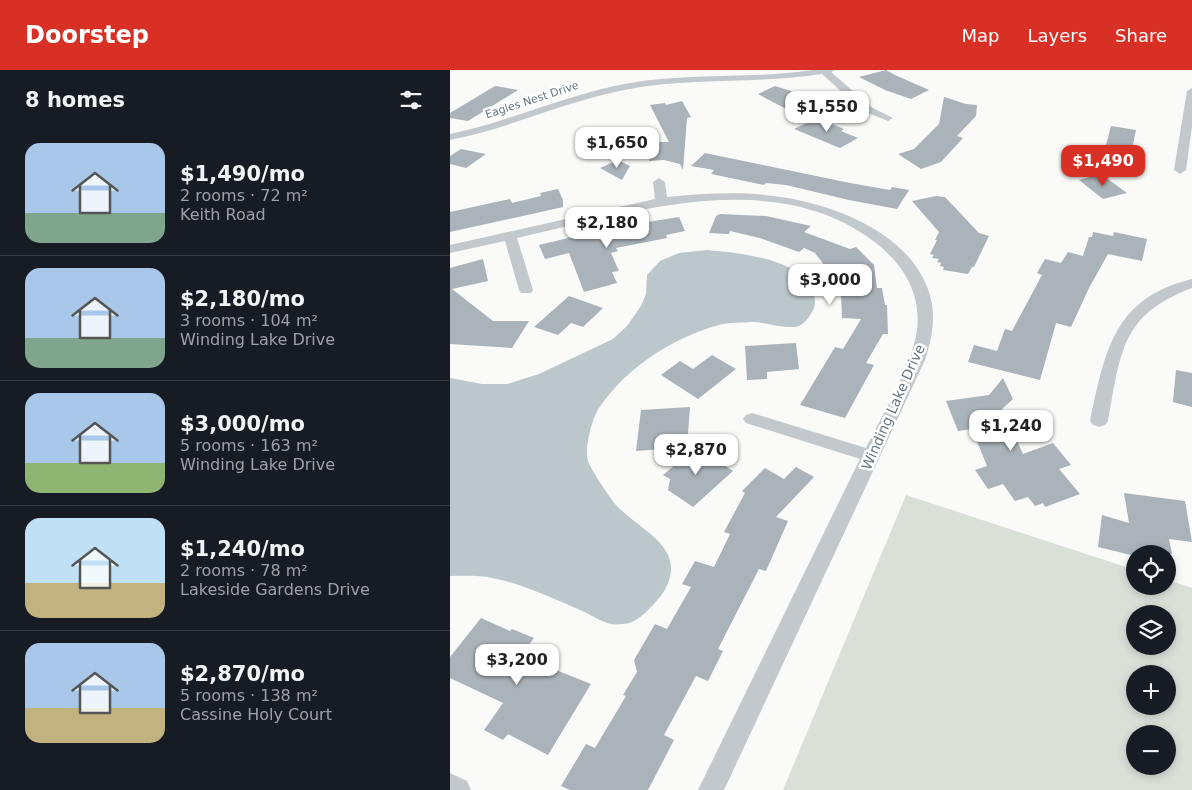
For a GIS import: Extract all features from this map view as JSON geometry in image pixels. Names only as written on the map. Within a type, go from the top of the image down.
[{"type":"street","points":[[827,71],[868,109],[888,118]]},
{"type":"street","name":"Eagles Nest Drive","points":[[450,138],[515,120],[583,97],[628,86],[687,79],[788,76],[827,71]]},
{"type":"street","points":[[1180,170],[1192,91]]},
{"type":"street","points":[[659,182],[661,202]]},
{"type":"street","name":"Winding Lake Drive","points":[[450,249],[661,202],[699,198],[738,198],[802,206],[842,218],[860,227],[890,248],[903,260],[921,290],[926,324],[917,360],[711,790]]},
{"type":"street","points":[[510,236],[526,290]]},
{"type":"street","points":[[1099,421],[1115,347],[1122,331],[1146,304],[1163,294],[1192,283]]},
{"type":"street","points":[[752,419],[871,456]]},
{"type":"street","points":[[450,786],[458,790]]},
{"type":"shaded area","points":[[707,250],[755,256],[789,268],[803,277],[812,288],[815,303],[810,316],[799,326],[789,327],[753,322],[727,323],[701,331],[668,346],[637,367],[623,380],[610,393],[596,413],[588,442],[588,461],[615,504],[658,541],[666,552],[671,563],[670,577],[663,593],[636,620],[628,623],[613,624],[603,622],[548,596],[515,584],[482,576],[450,576],[450,378],[482,384],[507,384],[539,374],[613,339],[627,326],[641,306],[646,294],[647,275],[660,261],[679,253]]},
{"type":"shaded area","points":[[906,495],[1126,567],[1126,595],[1176,595],[1176,583],[1192,588],[1192,790],[783,790]]},
{"type":"building","points":[[886,70],[929,90],[911,99],[885,90],[859,77]]},
{"type":"building","points":[[495,86],[518,90],[468,121],[450,118],[450,113]]},
{"type":"building","points":[[775,86],[800,94],[797,96],[826,111],[805,119],[758,94]]},
{"type":"building","points":[[944,97],[966,104],[977,105],[976,116],[957,136],[963,138],[941,162],[921,169],[898,154],[914,149],[939,124]]},
{"type":"building","points":[[682,101],[691,117],[687,118],[683,170],[680,164],[664,160],[649,161],[652,142],[669,142],[650,105],[665,103],[666,105]]},
{"type":"building","points":[[817,118],[844,129],[841,131],[858,138],[840,148],[794,129]]},
{"type":"building","points":[[1111,126],[1136,130],[1132,149],[1106,145]]},
{"type":"building","points":[[461,149],[486,154],[466,168],[450,164],[450,156]]},
{"type":"building","points":[[705,153],[850,183],[890,190],[892,187],[909,190],[897,209],[786,185],[766,183],[764,185],[711,174],[714,170],[691,166]]},
{"type":"building","points":[[618,160],[630,166],[622,180],[600,168]]},
{"type":"building","points":[[1101,174],[1127,193],[1103,199],[1079,180]]},
{"type":"building","points":[[558,189],[563,200],[563,207],[450,232],[450,212],[510,199],[512,203],[541,196],[540,193]]},
{"type":"building","points":[[936,196],[945,197],[979,233],[989,236],[974,267],[972,267],[968,274],[943,270],[944,267],[940,266],[941,263],[937,262],[939,259],[932,258],[934,255],[930,254],[939,232],[912,201]]},
{"type":"building","points":[[720,214],[766,216],[811,226],[804,232],[850,249],[856,247],[874,265],[877,288],[882,288],[885,305],[887,305],[888,334],[883,334],[866,363],[874,365],[845,418],[800,405],[835,347],[843,349],[861,319],[842,318],[840,272],[831,274],[815,253],[804,248],[799,252],[760,238],[730,231],[729,234],[709,233],[716,216]]},
{"type":"building","points":[[679,217],[685,231],[666,235],[667,238],[616,248],[618,251],[611,253],[619,271],[612,272],[617,283],[584,292],[569,253],[545,259],[539,245],[610,228]]},
{"type":"building","points":[[1093,232],[1113,236],[1114,232],[1147,239],[1142,261],[1108,254],[1089,288],[1071,327],[1056,323],[1040,380],[968,362],[974,345],[997,351],[1005,329],[1012,331],[1042,275],[1037,273],[1045,259],[1061,263],[1068,252],[1083,256],[1089,237],[1092,237]]},
{"type":"building","points":[[483,259],[488,281],[452,289],[493,321],[529,321],[512,348],[450,344],[450,268]]},
{"type":"building","points":[[569,296],[603,308],[583,327],[571,323],[558,335],[534,327]]},
{"type":"building","points":[[796,343],[799,369],[767,372],[767,379],[747,380],[745,346]]},
{"type":"building","points":[[712,355],[736,369],[698,399],[661,375],[680,361],[693,369]]},
{"type":"building","points":[[1176,370],[1192,373],[1192,407],[1173,402]]},
{"type":"building","points":[[1003,378],[1013,399],[1002,409],[1023,454],[1053,443],[1071,465],[1059,469],[1080,494],[1045,507],[1043,503],[1035,506],[1028,497],[1015,501],[1003,484],[988,489],[975,470],[987,466],[972,429],[958,431],[946,401],[989,395]]},
{"type":"building","points":[[690,407],[687,447],[636,451],[641,410]]},
{"type":"building","points":[[696,447],[733,471],[693,507],[668,490],[670,479],[663,475]]},
{"type":"building","points":[[796,467],[814,477],[776,517],[788,521],[766,571],[759,569],[718,649],[723,651],[708,681],[696,676],[664,735],[674,740],[648,790],[570,790],[561,786],[586,744],[595,748],[626,696],[623,695],[637,672],[634,660],[655,624],[667,629],[691,587],[682,584],[695,561],[714,567],[730,534],[724,532],[745,493],[742,491],[765,468],[784,479]]},
{"type":"building","points":[[1124,493],[1185,501],[1192,542],[1169,539],[1170,545],[1126,545],[1126,554],[1098,547],[1102,515],[1129,523]]},
{"type":"building","points":[[481,618],[510,631],[512,629],[534,638],[521,656],[591,684],[548,755],[508,734],[503,740],[484,730],[503,703],[450,678],[450,657]]}]
